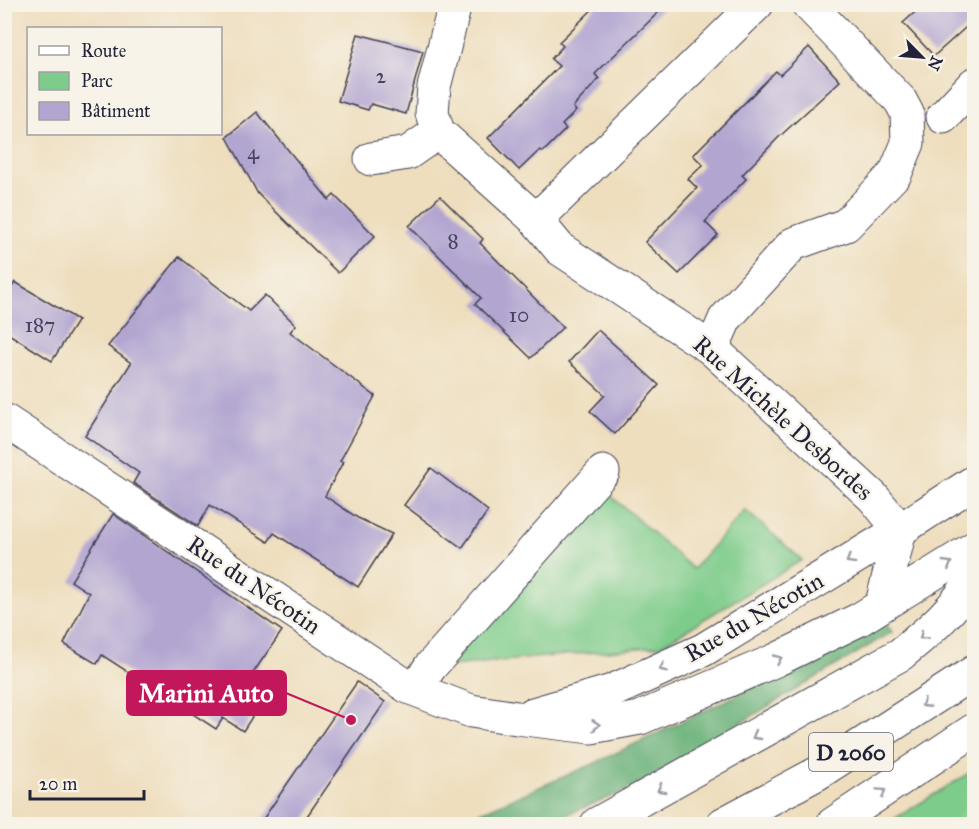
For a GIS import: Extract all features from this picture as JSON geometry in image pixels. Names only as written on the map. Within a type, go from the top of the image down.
[{"type":"street","points":[[371,159],[408,153],[438,132],[432,113],[434,87],[455,4]]},
{"type":"street","points":[[536,220],[757,4]]},
{"type":"street","points":[[712,349],[725,319],[794,244],[846,225],[895,174],[908,142],[907,113],[900,100],[808,4]]},
{"type":"street","points":[[943,117],[975,84]]},
{"type":"street","name":"Rue Michèle Desbordes","points":[[438,132],[536,220],[560,249],[712,349],[873,497],[900,530]]},
{"type":"street","name":"Rue du Nécotin","points":[[4,420],[408,687],[471,711],[517,718],[591,727],[640,718],[776,660],[860,619],[975,548]]},
{"type":"street","points":[[416,689],[430,667],[603,472]]},
{"type":"street","name":"Rue du Nécotin","points":[[517,718],[612,691],[703,650],[975,482]]},
{"type":"street","points":[[882,604],[900,530]]},
{"type":"street","points":[[597,825],[901,654],[936,626],[964,594],[975,576]]},
{"type":"street","name":"D 2060","points":[[723,825],[818,773],[975,672]]},
{"type":"street","name":"D 2060","points":[[833,825],[975,730]]},
{"type":"green space","points":[[599,485],[693,569],[745,510],[802,560],[660,646],[439,667]]},
{"type":"green space","points":[[886,624],[892,632],[632,788],[544,824],[453,824],[591,765]]},
{"type":"green space","points":[[974,770],[974,824],[886,824]]},
{"type":"building","points":[[598,4],[667,4],[595,74],[599,79],[573,107],[576,111],[562,125],[566,129],[543,152],[540,150],[519,170],[488,138],[559,66],[551,59],[563,46],[559,42]]},
{"type":"building","points":[[924,4],[975,4],[975,19],[934,56],[903,23]]},
{"type":"building","points":[[358,34],[423,51],[406,114],[371,104],[368,110],[338,101]]},
{"type":"building","points":[[809,47],[840,81],[779,137],[742,175],[746,179],[705,222],[718,235],[679,274],[645,242],[697,188],[688,179],[703,165],[693,155],[776,71],[780,75]]},
{"type":"building","points":[[257,112],[329,200],[334,195],[375,236],[338,273],[258,194],[227,137]]},
{"type":"building","points":[[440,196],[483,239],[480,243],[563,327],[531,358],[475,304],[481,298],[409,226]]},
{"type":"building","points":[[179,257],[249,311],[265,295],[296,325],[290,332],[375,396],[340,461],[343,462],[325,496],[358,518],[392,534],[358,587],[274,533],[268,542],[210,505],[198,526],[133,483],[139,473],[85,436],[131,363],[108,346]]},
{"type":"building","points":[[15,282],[78,320],[52,361],[4,331],[4,299]]},
{"type":"building","points":[[598,330],[659,385],[615,434],[590,411],[605,395],[569,362]]},
{"type":"building","points":[[431,468],[488,511],[462,548],[404,505]]},
{"type":"building","points":[[113,514],[282,631],[244,686],[264,698],[243,731],[223,718],[216,729],[102,655],[97,664],[64,644],[89,593],[71,581]]},
{"type":"building","points":[[357,682],[385,702],[301,825],[259,825]]},
{"type":"place","name":"Marini Auto","points":[[351,720]]}]
